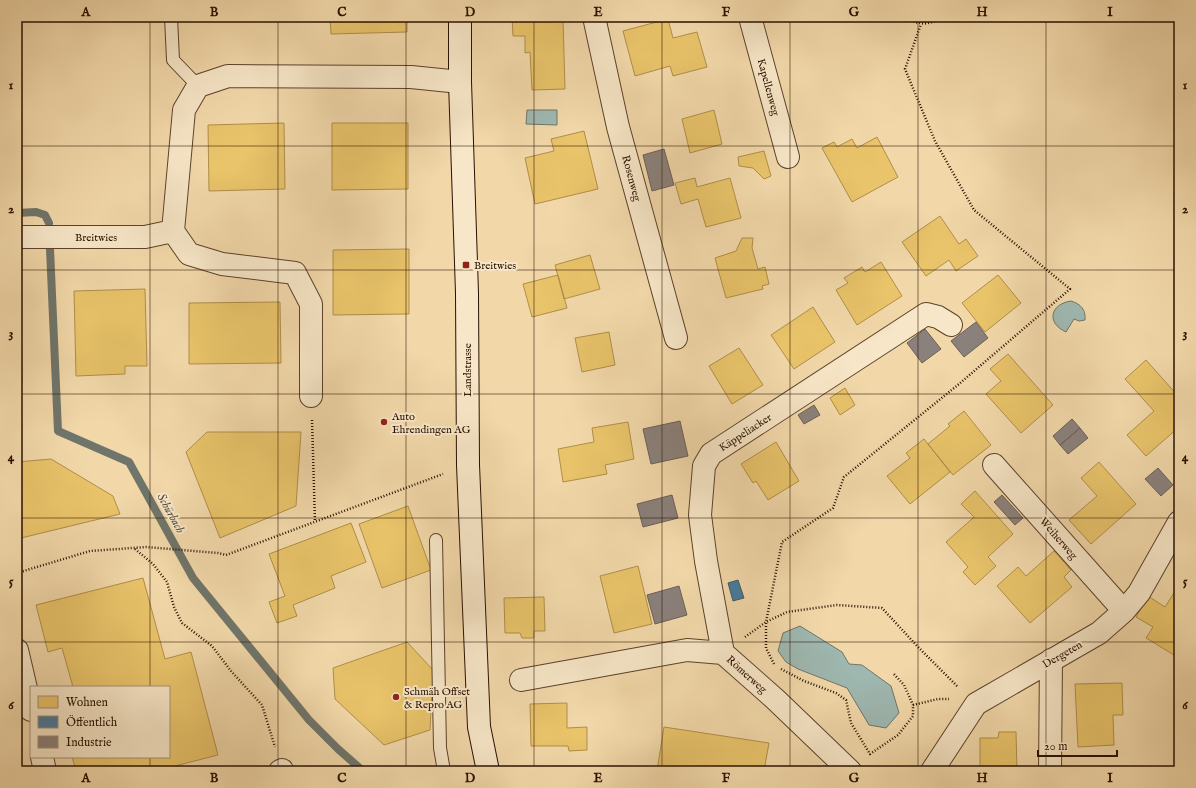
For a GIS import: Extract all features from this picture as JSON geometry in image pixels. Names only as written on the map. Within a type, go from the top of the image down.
[{"type":"street","name":"Landstrasse","points":[[460,17],[460,82],[467,293],[468,465],[479,727],[488,771]]},
{"type":"street","name":"Rosenweg","points":[[594,17],[618,127],[676,338]]},
{"type":"street","name":"Kapellenweg","points":[[750,17],[788,157]]},
{"type":"street","points":[[311,396],[311,304],[295,273],[222,264],[190,254],[173,231],[184,110],[198,86],[228,76],[411,77],[460,82]]},
{"type":"street","name":"Breitwies","points":[[17,237],[145,237],[173,231]]},
{"type":"street","name":"Käppeliacker","points":[[724,653],[706,561],[700,514],[704,466],[711,454],[926,314],[938,317],[951,325]]},
{"type":"street","name":"Weiherweg","points":[[994,464],[1124,611]]},
{"type":"street","name":"Dergeten","points":[[932,771],[969,697],[1051,660],[1099,633],[1124,611],[1139,592],[1179,522]]},
{"type":"street","points":[[17,650],[30,706]]},
{"type":"street","name":"Römerweg","points":[[520,680],[687,650],[724,653],[850,771]]},
{"type":"street","points":[[1050,771],[1051,660]]},
{"type":"street","points":[[42,758],[45,771]]},
{"type":"lane","points":[[171,17],[173,60],[198,86]]},
{"type":"lane","points":[[436,540],[440,748],[444,771]]},
{"type":"path","points":[[902,17],[920,24],[944,17]]},
{"type":"path","points":[[311,396],[315,522]]},
{"type":"path","points":[[17,573],[90,551],[135,549],[146,547],[226,555],[468,465]]},
{"type":"path","points":[[782,542],[766,622],[766,648],[776,667],[836,693],[846,700],[851,723],[870,754],[898,735],[913,716],[913,705],[904,685],[893,673]]},
{"type":"path","points":[[135,549],[153,564],[167,582],[174,607],[182,623],[212,646],[231,671],[262,705],[281,771]]},
{"type":"path","points":[[724,653],[766,622],[787,612],[837,605],[882,608],[919,648],[969,697]]},
{"type":"path","points":[[913,705],[938,699],[969,697]]},
{"type":"water","points":[[527,110],[557,110],[557,125],[526,124]]},
{"type":"water","points":[[1071,301],[1078,304],[1084,310],[1085,320],[1079,321],[1074,319],[1066,332],[1055,324],[1053,314],[1059,306]]},
{"type":"water","points":[[800,626],[842,652],[849,664],[862,665],[891,686],[899,713],[886,728],[869,725],[847,688],[798,669],[786,662],[778,651],[783,633]]},
{"type":"building: Wohnen","points":[[330,17],[407,17],[407,32],[331,34]]},
{"type":"building: Wohnen","points":[[512,17],[536,17],[536,20],[563,19],[565,89],[532,90],[530,52],[525,53],[525,36],[513,36]]},
{"type":"building: Wohnen","points":[[668,19],[673,38],[697,32],[707,67],[673,76],[670,66],[635,76],[623,31]]},
{"type":"building: Wohnen","points":[[714,110],[722,144],[690,153],[682,119]]},
{"type":"building: Wohnen","points":[[284,123],[285,189],[209,191],[208,125]]},
{"type":"building: Wohnen","points":[[332,123],[408,123],[408,189],[332,190]]},
{"type":"building: Wohnen","points":[[584,131],[598,189],[535,204],[525,158],[554,151],[551,139]]},
{"type":"building: Wohnen","points":[[877,137],[898,177],[852,202],[822,148],[834,142],[837,147],[852,139],[857,148]]},
{"type":"building: Wohnen","points":[[764,151],[771,176],[764,179],[753,168],[739,166],[738,157]]},
{"type":"building: Wohnen","points":[[695,178],[697,187],[730,178],[741,218],[706,227],[698,199],[681,204],[675,183]]},
{"type":"building: Wohnen","points":[[940,216],[959,244],[966,239],[978,256],[956,271],[949,260],[926,276],[902,242]]},
{"type":"building: Wohnen","points":[[742,238],[753,238],[752,248],[758,269],[765,267],[769,284],[762,286],[763,289],[726,298],[715,258],[736,251]]},
{"type":"building: Wohnen","points":[[409,249],[409,314],[333,315],[333,250]]},
{"type":"building: Wohnen","points":[[590,255],[600,289],[564,299],[555,265]]},
{"type":"building: Wohnen","points":[[881,262],[902,296],[857,325],[836,290],[848,283],[844,278],[862,267],[865,272]]},
{"type":"building: Wohnen","points":[[558,275],[567,308],[532,317],[523,284]]},
{"type":"building: Wohnen","points":[[998,275],[1021,303],[985,332],[962,303]]},
{"type":"building: Wohnen","points":[[17,289],[21,289],[22,383],[17,383]]},
{"type":"building: Wohnen","points":[[145,289],[147,366],[125,366],[125,374],[76,376],[74,291]]},
{"type":"building: Wohnen","points":[[280,302],[281,363],[189,364],[189,303]]},
{"type":"building: Wohnen","points":[[813,307],[835,342],[794,369],[771,335]]},
{"type":"building: Wohnen","points":[[609,332],[615,365],[582,372],[575,338]]},
{"type":"building: Wohnen","points":[[739,348],[763,385],[732,404],[709,366]]},
{"type":"building: Wohnen","points":[[1008,354],[1053,405],[1021,433],[986,394],[1001,381],[990,369]]},
{"type":"building: Wohnen","points":[[1146,360],[1179,397],[1179,427],[1146,456],[1127,435],[1154,411],[1125,379]]},
{"type":"building: Wohnen","points":[[845,388],[855,405],[840,415],[830,398]]},
{"type":"building: Wohnen","points":[[964,411],[991,445],[953,475],[928,444],[950,426],[948,424]]},
{"type":"building: Wohnen","points":[[628,422],[634,459],[605,465],[607,474],[563,482],[558,449],[594,442],[592,428]]},
{"type":"building: Wohnen","points":[[207,432],[301,432],[296,506],[220,538],[186,452]]},
{"type":"building: Wohnen","points":[[924,439],[950,472],[910,504],[887,476],[910,458],[906,453]]},
{"type":"building: Wohnen","points":[[776,442],[799,481],[768,500],[756,481],[753,483],[741,464]]},
{"type":"building: Wohnen","points":[[51,459],[113,496],[120,514],[17,539],[17,462]]},
{"type":"building: Wohnen","points":[[1099,462],[1136,504],[1091,544],[1069,520],[1097,496],[1081,478]]},
{"type":"building: Wohnen","points":[[975,491],[1013,534],[988,557],[996,566],[975,585],[963,572],[968,567],[946,542],[974,517],[961,504]]},
{"type":"building: Wohnen","points":[[408,506],[431,570],[382,588],[359,524]]},
{"type":"building: Wohnen","points":[[351,523],[366,562],[331,576],[335,588],[293,605],[297,616],[277,623],[269,602],[285,596],[269,554]]},
{"type":"building: Wohnen","points":[[1054,551],[1071,570],[1064,577],[1072,587],[1030,623],[997,586],[1018,567],[1026,576]]},
{"type":"building: Wohnen","points":[[638,566],[652,624],[614,633],[600,576]]},
{"type":"building: Wohnen","points":[[143,578],[165,659],[191,652],[218,755],[171,767],[172,771],[76,771],[72,758],[170,758],[170,686],[73,686],[62,648],[48,652],[36,605]]},
{"type":"building: Wohnen","points":[[1179,585],[1179,646],[1174,655],[1146,638],[1153,627],[1136,617],[1148,596],[1165,607]]},
{"type":"building: Wohnen","points":[[544,597],[545,631],[534,631],[534,638],[522,638],[520,633],[505,633],[504,598]]},
{"type":"building: Wohnen","points":[[407,642],[433,670],[430,730],[384,745],[335,699],[333,668]]},
{"type":"building: Wohnen","points":[[1122,683],[1123,715],[1113,715],[1114,745],[1078,747],[1075,684]]},
{"type":"building: Wohnen","points":[[567,703],[567,728],[587,727],[587,750],[569,751],[568,746],[531,746],[530,704]]},
{"type":"building: Wohnen","points":[[664,727],[769,743],[764,771],[657,771]]},
{"type":"building: Wohnen","points":[[999,732],[1016,732],[1017,771],[980,771],[980,738],[998,738]]},
{"type":"building: Öffentlich","points":[[738,580],[744,598],[733,601],[728,583]]},
{"type":"building: Industrie","points":[[664,149],[674,185],[652,191],[643,155]]},
{"type":"building: Industrie","points":[[976,322],[988,338],[964,357],[951,341]]},
{"type":"building: Industrie","points":[[925,329],[941,349],[922,363],[907,343]]},
{"type":"building: Industrie","points":[[814,405],[820,415],[804,424],[798,415]]},
{"type":"building: Industrie","points":[[1072,419],[1080,428],[1060,445],[1053,436]]},
{"type":"building: Industrie","points":[[680,421],[688,456],[651,464],[643,429]]},
{"type":"building: Industrie","points":[[1080,428],[1088,438],[1068,454],[1060,445]]},
{"type":"building: Industrie","points":[[1158,468],[1173,485],[1161,496],[1145,479]]},
{"type":"building: Industrie","points":[[672,495],[678,518],[643,527],[637,504]]},
{"type":"building: Industrie","points":[[1002,495],[1023,518],[1015,525],[994,502]]},
{"type":"building: Industrie","points":[[679,586],[687,615],[655,624],[647,595]]},
{"type":"waterway","name":"Schürbach","points":[[17,213],[36,212],[45,215],[49,223]]},
{"type":"waterway","name":"Schürbach","points":[[50,249],[58,431],[129,462],[193,578],[309,720],[363,771]]},
{"type":"place","name":"Breitwies","points":[[466,265]]},
{"type":"place","name":"Auto Ehrendingen AG","points":[[384,422]]},
{"type":"place","name":"Schmäh Offset & Repro AG","points":[[396,697]]}]
